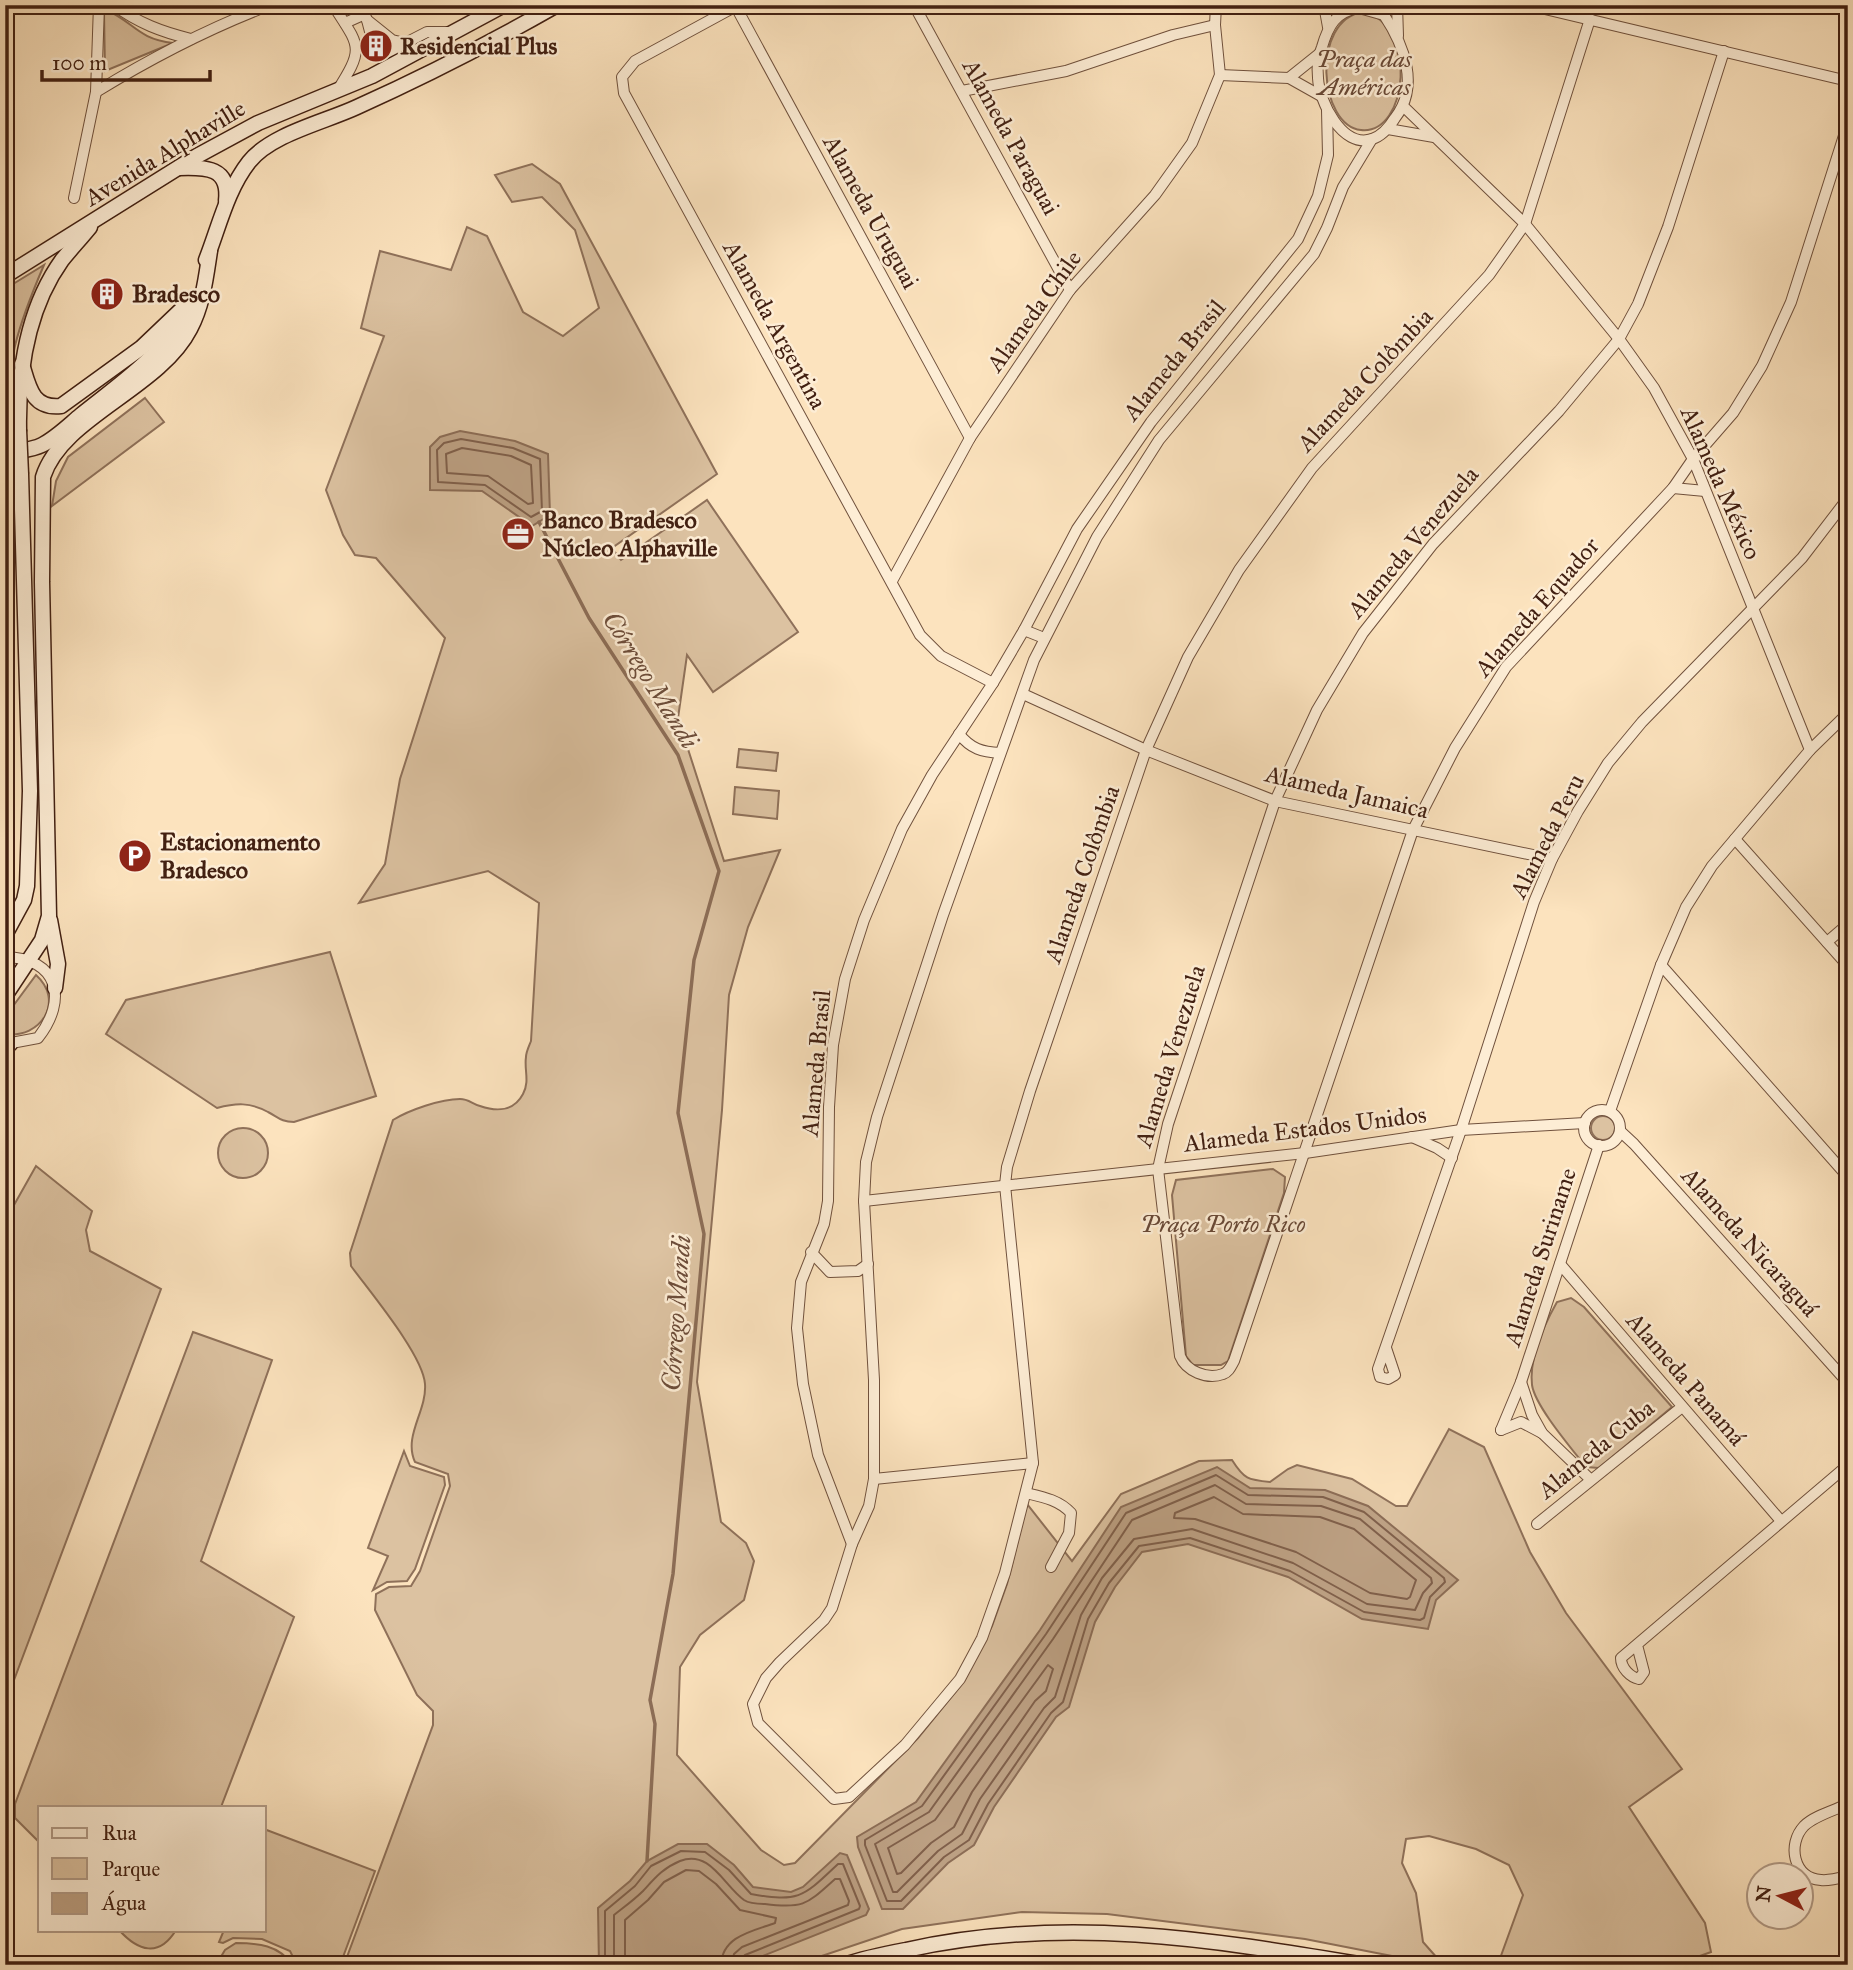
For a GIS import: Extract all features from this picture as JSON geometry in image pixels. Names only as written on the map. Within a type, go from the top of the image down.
[{"type":"main road","name":"Avenida Alphaville","points":[[5,276],[177,169],[258,123],[372,76],[504,5]]},
{"type":"main road","name":"Avenida Alphaville","points":[[5,454],[42,446],[150,358],[166,341],[186,315],[226,206],[237,180],[251,160],[275,141],[356,108],[460,59],[557,5]]},
{"type":"main road","points":[[452,32],[461,48],[460,59]]},
{"type":"main road","points":[[177,169],[216,171],[223,178],[227,189],[226,206]]},
{"type":"main road","points":[[5,935],[18,914],[27,891],[30,791],[19,430],[22,364],[29,334],[45,290],[62,260],[98,218]]},
{"type":"main road","points":[[55,988],[58,964],[50,916],[42,485],[47,463],[74,433],[153,373],[177,349],[190,330],[202,302],[210,251]]},
{"type":"main road","points":[[22,364],[33,395],[42,404],[61,406],[141,348],[193,299]]},
{"type":"main road","points":[[23,570],[33,572],[42,582]]},
{"type":"main road","points":[[26,706],[45,710]]},
{"type":"main road","points":[[27,734],[38,732],[46,737]]},
{"type":"main road","points":[[5,996],[42,940],[50,916]]},
{"type":"main road","points":[[844,1965],[932,1944],[1031,1932],[1079,1931],[1186,1937],[1365,1965]]},
{"type":"main road","points":[[1843,1965],[1848,1963]]},
{"type":"street","points":[[74,198],[96,92],[99,5]]},
{"type":"street","points":[[114,5],[140,23],[191,39]]},
{"type":"street","points":[[96,92],[134,68],[211,28],[270,5]]},
{"type":"street","points":[[333,5],[355,40],[357,52],[353,65],[337,91]]},
{"type":"street","name":"Alameda Paraguai","points":[[914,5],[1070,290]]},
{"type":"street","points":[[1216,5],[1215,25],[1220,75],[1289,78],[1321,96]]},
{"type":"street","points":[[1324,5],[1330,23]]},
{"type":"street","points":[[1330,5],[1330,23]]},
{"type":"street","points":[[1330,23],[1348,7],[1383,8],[1398,37],[1407,66],[1404,107],[1388,129],[1372,139],[1359,140],[1348,135],[1327,110],[1321,96],[1317,77],[1319,54],[1330,23],[1337,5]]},
{"type":"street","points":[[1397,5],[1398,37]]},
{"type":"street","points":[[1528,5],[1848,81]]},
{"type":"street","name":"Alameda Uruguai","points":[[737,6],[970,438]]},
{"type":"street","name":"Alameda Argentina","points":[[737,6],[635,61],[622,77],[622,86],[631,107],[920,635],[941,656],[993,683]]},
{"type":"street","points":[[345,23],[364,13]]},
{"type":"street","points":[[364,13],[391,40],[405,43]]},
{"type":"street","points":[[364,13],[376,46],[388,52],[427,32],[452,32]]},
{"type":"street","name":"Alameda Colômbia","points":[[834,1800],[849,1797],[905,1745],[960,1679],[982,1638],[1005,1573],[1033,1463],[1004,1185],[1007,1167],[1030,1091],[1146,750],[1194,646],[1239,570],[1303,479],[1489,275],[1525,224],[1590,19]]},
{"type":"street","points":[[962,91],[1066,71],[1173,35],[1215,25]]},
{"type":"street","name":"Alameda Venezuela","points":[[1158,1169],[1173,1111],[1275,801],[1317,710],[1363,633],[1433,544],[1559,411],[1619,339],[1638,304],[1668,227],[1724,51]]},
{"type":"street","points":[[1289,78],[1319,54]]},
{"type":"street","name":"Alameda Chile","points":[[891,581],[970,438],[1070,290],[1155,195],[1192,143],[1220,75]]},
{"type":"street","name":"Alameda México","points":[[1404,107],[1525,224],[1619,339],[1654,388],[1705,491],[1810,750]]},
{"type":"street","name":"Alameda Brasil","points":[[852,1544],[818,1455],[803,1384],[797,1328],[801,1282],[824,1224],[828,1201],[833,1045],[845,979],[864,920],[902,829],[932,775],[993,683],[1024,630],[1077,529],[1114,473],[1174,392],[1298,239],[1318,196],[1328,155],[1327,110]]},
{"type":"street","name":"Alameda Equador","points":[[1158,1169],[1180,1356],[1183,1363],[1194,1372],[1222,1374],[1229,1370],[1234,1361],[1413,830],[1455,748],[1506,667],[1692,466],[1733,413],[1762,366],[1791,302],[1848,122]]},
{"type":"street","points":[[1388,129],[1435,137]]},
{"type":"street","name":"Alameda Brasil","points":[[834,1800],[758,1723],[753,1704],[762,1684],[773,1670],[824,1620],[832,1608],[852,1544],[869,1506],[874,1479],[874,1380],[864,1201],[866,1162],[877,1117],[943,915],[1044,638],[1097,537],[1159,440],[1314,254],[1343,187],[1372,139]]},
{"type":"street","points":[[1673,488],[1705,491]]},
{"type":"street","name":"Alameda Peru","points":[[1386,1348],[1461,1130],[1534,902],[1552,859],[1608,763],[1643,722],[1802,558],[1848,498]]},
{"type":"street","points":[[1024,630],[1044,638]]},
{"type":"street","name":"Alameda Jamaica","points":[[1023,694],[1146,750],[1275,801],[1552,859]]},
{"type":"street","points":[[1610,1111],[1661,965],[1686,907],[1712,866],[1810,750],[1848,713]]},
{"type":"street","points":[[959,734],[975,749],[1000,753]]},
{"type":"street","points":[[1735,839],[1848,966]]},
{"type":"street","points":[[1827,942],[1848,924]]},
{"type":"street","points":[[5,957],[29,961],[45,972],[55,988],[56,1006],[52,1018],[38,1038],[7,1044]]},
{"type":"street","points":[[1661,965],[1848,1177]]},
{"type":"street","points":[[1610,1111],[1618,1120],[1620,1131],[1614,1142],[1599,1145],[1588,1138],[1586,1123],[1593,1113],[1610,1111]]},
{"type":"street","name":"Alameda Estados Unidos","points":[[864,1201],[1305,1153],[1461,1130],[1586,1123]]},
{"type":"street","name":"Alameda Nicaraguá","points":[[1620,1131],[1848,1383]]},
{"type":"street","points":[[1412,1136],[1451,1158]]},
{"type":"street","name":"Alameda Suriname","points":[[1590,1479],[1542,1433],[1521,1422],[1500,1430],[1521,1382],[1599,1145]]},
{"type":"street","points":[[811,1252],[830,1272],[858,1272],[869,1264]]},
{"type":"street","name":"Alameda Panamá","points":[[1560,1264],[1781,1521]]},
{"type":"street","name":"Alameda Suriname","points":[[1521,1382],[1532,1415],[1542,1433]]},
{"type":"street","name":"Alameda Cuba","points":[[1537,1524],[1682,1406]]},
{"type":"street","points":[[874,1479],[1033,1463]]},
{"type":"street","points":[[1637,1646],[1848,1465]]},
{"type":"street","points":[[1026,1493],[1056,1501],[1072,1513],[1069,1533],[1051,1567]]},
{"type":"street","points":[[1848,1804],[1805,1824],[1795,1837],[1794,1852],[1797,1867],[1808,1877],[1821,1881],[1848,1876]]},
{"type":"green space","points":[[106,10],[151,38],[173,43],[105,71]]},
{"type":"green space","name":"Praça das Américas","points":[[1363,12],[1381,20],[1393,36],[1399,55],[1401,77],[1397,98],[1389,115],[1377,127],[1361,130],[1347,124],[1336,111],[1329,93],[1326,72],[1334,33],[1346,19]]},
{"type":"green space","points":[[532,164],[560,184],[717,474],[612,548],[621,560],[707,500],[798,632],[713,692],[687,655],[678,718],[724,861],[780,850],[748,927],[729,995],[722,1110],[697,1382],[721,1522],[746,1543],[754,1561],[744,1600],[700,1635],[680,1667],[677,1755],[761,1850],[784,1865],[795,1863],[918,1738],[961,1685],[992,1626],[1007,1584],[1027,1504],[1072,1561],[1121,1494],[1199,1461],[1232,1460],[1247,1477],[1270,1482],[1297,1465],[1352,1479],[1396,1506],[1407,1506],[1449,1429],[1484,1447],[1530,1552],[1566,1613],[1682,1769],[1629,1807],[1705,1923],[1711,1952],[1675,1965],[1498,1964],[1523,1895],[1509,1865],[1476,1849],[1429,1836],[1406,1839],[1402,1863],[1416,1893],[1423,1942],[1438,1959],[1438,1965],[1305,1939],[1107,1914],[1022,1912],[902,1929],[795,1965],[344,1965],[433,1725],[433,1711],[417,1695],[375,1610],[376,1594],[389,1587],[411,1586],[420,1571],[450,1486],[448,1474],[415,1462],[412,1452],[413,1433],[425,1394],[422,1372],[406,1341],[351,1266],[350,1253],[393,1120],[408,1112],[452,1099],[504,1109],[515,1104],[523,1094],[526,1085],[526,1055],[531,1041],[539,903],[488,871],[359,903],[385,864],[400,779],[445,638],[376,558],[355,555],[343,535],[326,490],[384,336],[361,328],[380,251],[451,270],[467,227],[487,236],[523,312],[563,336],[599,308],[575,230],[542,197],[512,202],[495,175]]},
{"type":"green space","points":[[44,265],[27,306],[15,346],[8,386],[5,432],[5,289]]},
{"type":"green space","points":[[145,398],[164,422],[52,506],[56,481],[68,457]]},
{"type":"green space","points":[[5,610],[8,610],[9,705],[5,705]]},
{"type":"green space","points":[[739,749],[778,753],[776,771],[737,767]]},
{"type":"green space","points":[[735,787],[779,791],[777,819],[733,814]]},
{"type":"green space","points":[[330,952],[376,1096],[294,1122],[249,1105],[237,1104],[217,1108],[106,1034],[126,1000]]},
{"type":"green space","points":[[36,975],[48,996],[45,1016],[29,1031],[5,1034],[5,1017]]},
{"type":"green space","points":[[1603,1116],[1612,1119],[1615,1128],[1612,1137],[1603,1140],[1594,1137],[1591,1128],[1594,1119]]},
{"type":"green space","points":[[243,1128],[261,1135],[268,1153],[261,1171],[243,1178],[225,1171],[218,1153],[225,1135]]},
{"type":"green space","points":[[36,1166],[92,1211],[86,1230],[90,1251],[161,1289],[5,1704],[5,1221]]},
{"type":"green space","name":"Praça Porto Rico","points":[[1273,1169],[1285,1177],[1284,1193],[1228,1361],[1221,1365],[1193,1365],[1186,1356],[1172,1195],[1176,1180]]},
{"type":"green space","points":[[1571,1298],[1584,1307],[1672,1407],[1599,1468],[1586,1467],[1547,1415],[1532,1385],[1535,1353],[1547,1321],[1557,1302]]},
{"type":"green space","points":[[193,1332],[272,1360],[201,1561],[294,1617],[221,1806],[38,1806],[38,1841],[15,1818],[15,1804]]},
{"type":"green space","points":[[404,1451],[410,1466],[444,1477],[445,1485],[415,1569],[407,1581],[387,1582],[373,1590],[388,1556],[368,1548]]},
{"type":"green space","points":[[266,1830],[375,1871],[340,1965],[297,1965],[290,1951],[262,1939],[233,1938],[219,1942],[223,1932],[266,1932]]},
{"type":"green space","points":[[121,1932],[174,1932],[163,1945],[156,1948],[141,1947]]},
{"type":"green space","points":[[236,1943],[275,1949],[292,1965],[216,1965],[225,1950]]},
{"type":"water","points":[[460,431],[515,441],[548,454],[550,515],[532,526],[482,491],[430,490],[430,447],[440,437]]},
{"type":"water","points":[[1217,1467],[1250,1488],[1325,1490],[1368,1506],[1458,1580],[1436,1600],[1428,1629],[1362,1619],[1288,1577],[1188,1544],[1142,1552],[1115,1587],[1095,1622],[1069,1707],[1056,1717],[994,1807],[974,1845],[948,1863],[903,1909],[882,1909],[858,1847],[857,1837],[916,1802],[1040,1630],[1121,1507]]},
{"type":"water","points":[[678,1844],[707,1844],[734,1865],[753,1887],[791,1892],[803,1887],[840,1853],[847,1855],[869,1909],[866,1915],[740,1965],[599,1965],[598,1908],[630,1881],[647,1861]]},
{"type":"waterway","name":"Córrego Mandi","points":[[539,522],[589,618],[678,755],[719,871],[694,960],[678,1113],[704,1234],[673,1574],[650,1700],[655,1724],[647,1861]]},
{"type":"place","name":"Residencial Plus","points":[[376,46]]},
{"type":"place","name":"Bradesco","points":[[107,294]]},
{"type":"place","name":"Banco Bradesco Núcleo Alphaville","points":[[518,534]]},
{"type":"place","name":"Estacionamento Bradesco","points":[[135,856]]}]
